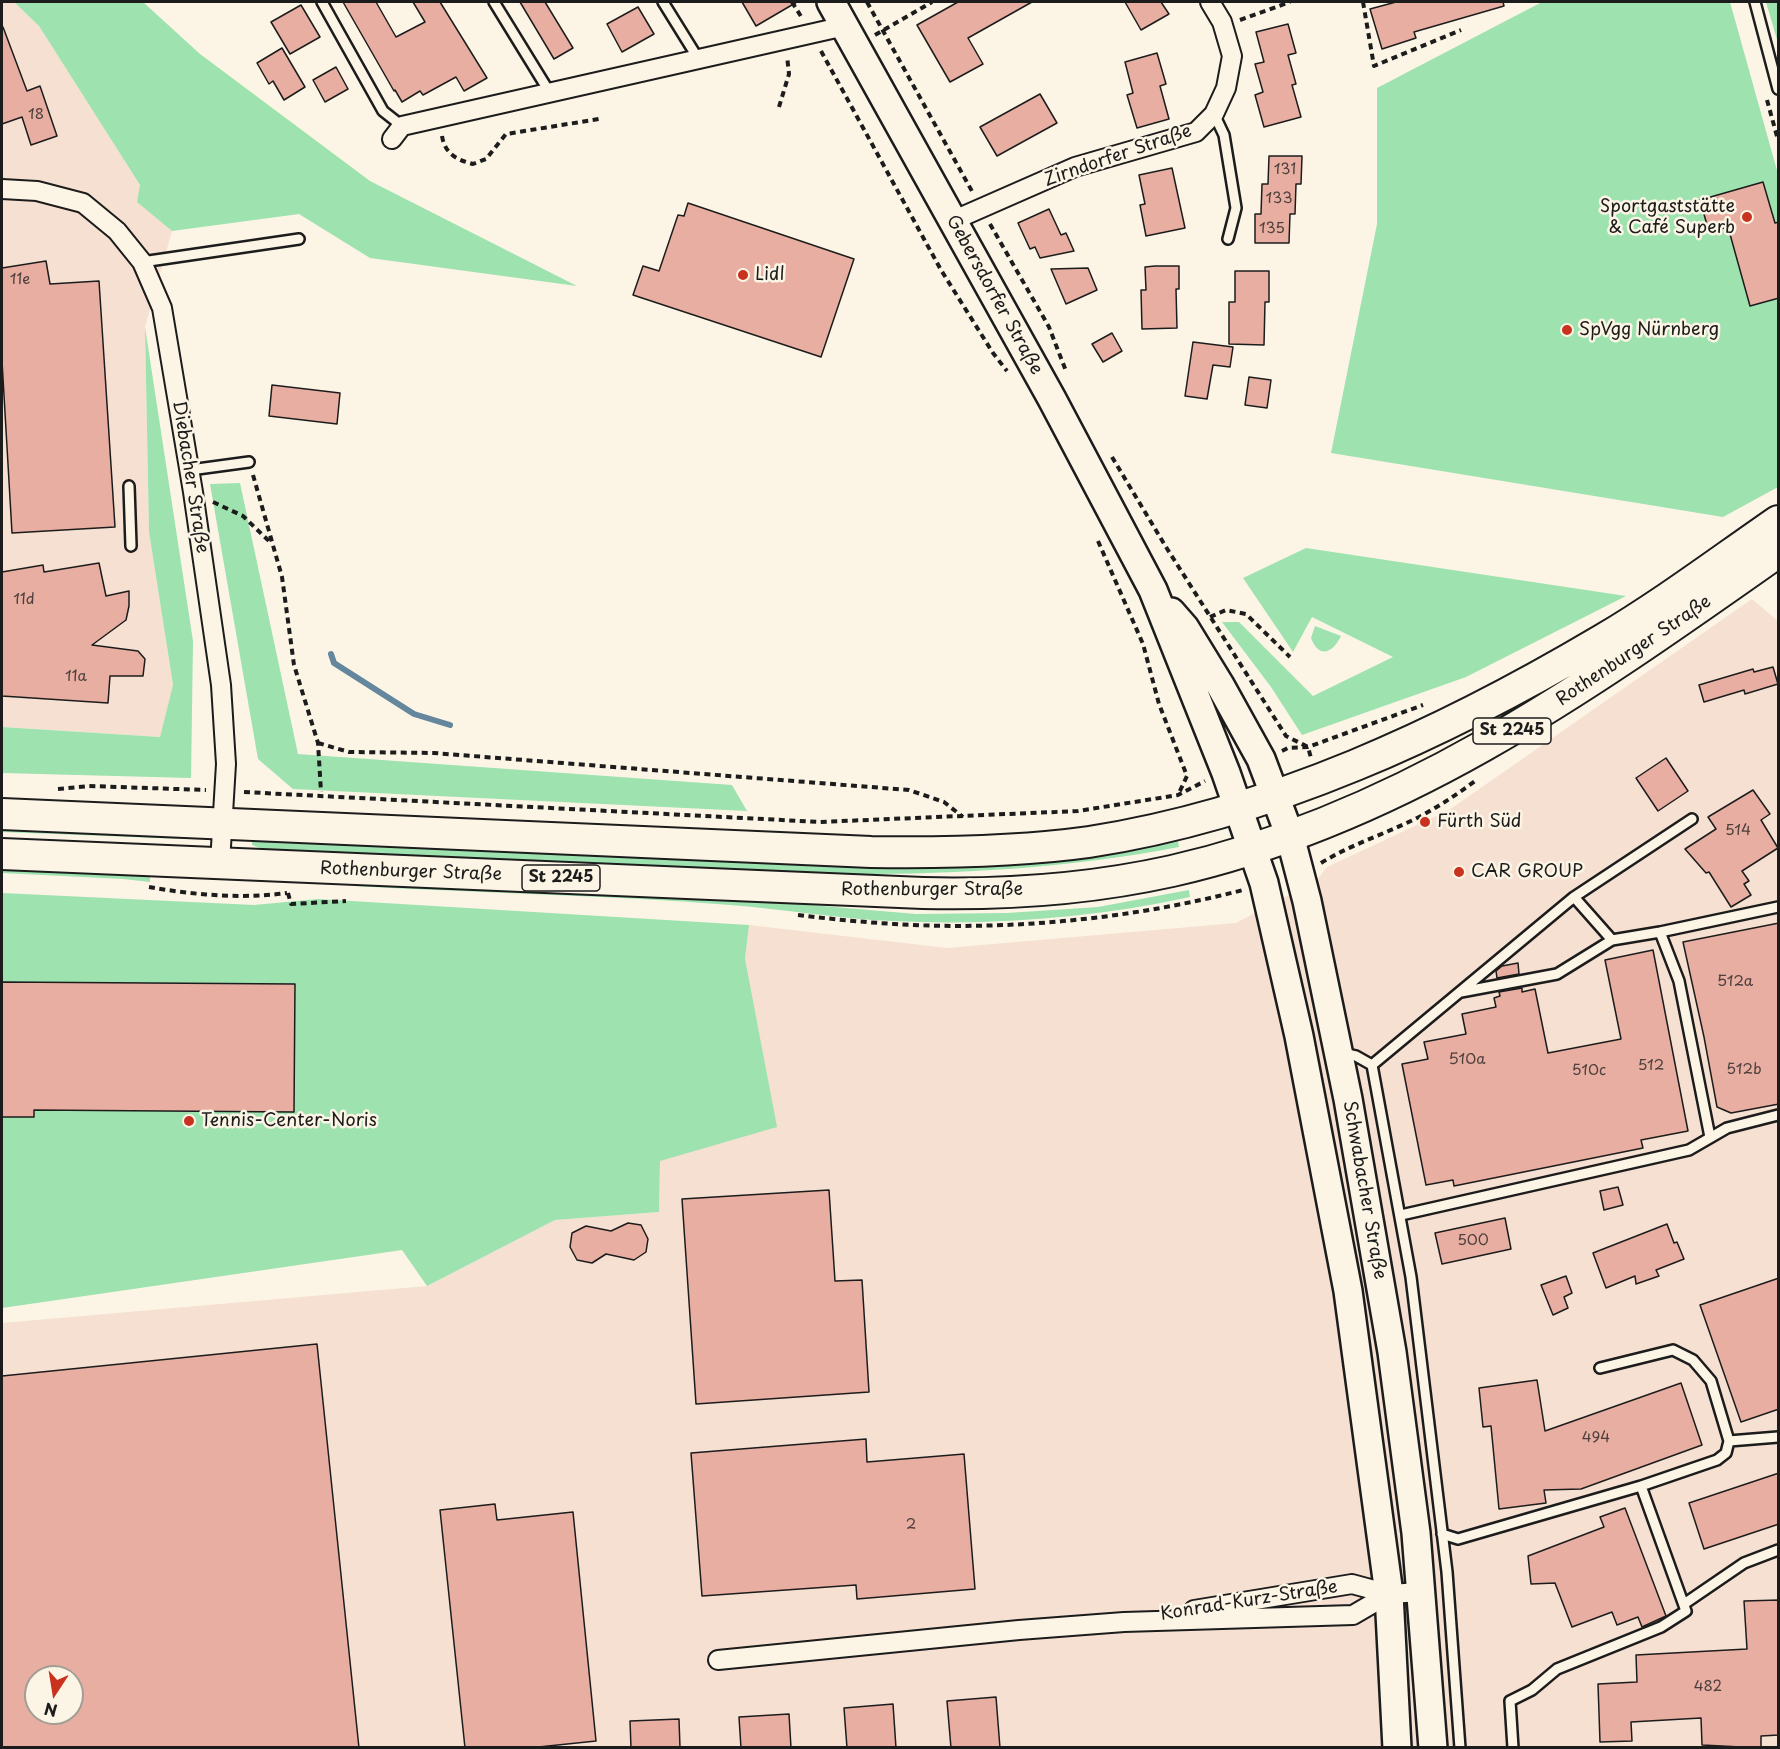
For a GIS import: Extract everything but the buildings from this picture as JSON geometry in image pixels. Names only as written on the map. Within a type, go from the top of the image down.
[{"type":"main road","name":"Gebersdorfer Straße","points":[[831,2],[1052,399],[1153,590],[1238,806]]},
{"type":"main road","name":"Rothenburger Straße","points":[[2,814],[807,849],[954,852],[1034,848],[1087,842],[1166,826],[1238,806],[1276,794],[1389,750],[1502,696],[1604,639],[1779,521]]},
{"type":"main road","name":"Rothenburger Straße","points":[[2,854],[967,894],[1041,890],[1114,882],[1173,871],[1253,848],[1333,820],[1393,794],[1523,724],[1604,673],[1779,552]]},
{"type":"main road","name":"Gebersdorfer Straße","points":[[1153,590],[1185,628],[1220,685],[1261,759],[1276,794]]},
{"type":"main road","name":"Schwabacher Straße","points":[[1276,794],[1307,901],[1340,1053],[1392,1352],[1416,1533],[1433,1748]]},
{"type":"main road","name":"Schwabacher Straße","points":[[1238,806],[1253,848],[1276,930],[1299,1036],[1348,1291],[1389,1594],[1397,1748]]},
{"type":"street","name":"Zirndorfer Straße","points":[[952,221],[1075,167],[1196,132],[1214,114],[1226,88],[1232,56],[1221,22],[1210,2]]},
{"type":"street","points":[[397,133],[438,118],[812,34],[850,36]]},
{"type":"street","name":"Diebacher Straße","points":[[2,189],[37,191],[83,203],[117,231],[142,262],[162,308],[194,492],[220,685],[225,746],[225,791],[220,863]]},
{"type":"street","name":"Konrad-Kurz-Straße","points":[[1124,1622],[1352,1584],[1389,1594]]},
{"type":"street","points":[[1389,1594],[1421,1592]]},
{"type":"street","name":"Konrad-Kurz-Straße","points":[[718,1660],[1019,1630],[1124,1622],[1353,1615],[1389,1594]]},
{"type":"lane","points":[[322,2],[397,133]]},
{"type":"lane","points":[[494,2],[550,93]]},
{"type":"lane","points":[[663,2],[699,60]]},
{"type":"lane","points":[[1755,2],[1779,89]]},
{"type":"lane","name":"Zirndorfer Straße","points":[[1214,114],[1224,135],[1236,208],[1228,239]]},
{"type":"lane","points":[[142,262],[299,239]]},
{"type":"lane","points":[[190,470],[249,462]]},
{"type":"lane","points":[[129,486],[131,546]]},
{"type":"lane","points":[[1372,1065],[1574,897],[1692,819]]},
{"type":"lane","points":[[1574,897],[1612,940]]},
{"type":"lane","points":[[1459,992],[1557,974],[1612,940],[1779,907]]},
{"type":"lane","points":[[1660,932],[1679,981],[1710,1137]]},
{"type":"lane","points":[[1340,1053],[1356,1056],[1372,1065],[1401,1215],[1412,1284],[1442,1534],[1460,1748]]},
{"type":"lane","points":[[1401,1215],[1689,1150],[1727,1128],[1779,1115]]},
{"type":"lane","points":[[1442,1534],[1458,1539],[1641,1486],[1717,1460],[1726,1454],[1729,1441],[1711,1381],[1693,1360],[1673,1350],[1600,1368]]},
{"type":"lane","points":[[1729,1441],[1779,1437]]},
{"type":"lane","points":[[1513,1748],[1510,1701],[1532,1690],[1557,1669],[1661,1627],[1686,1611],[1641,1486]]},
{"type":"lane","points":[[1684,1604],[1744,1563],[1779,1550]]},
{"type":"path","points":[[792,2],[812,34],[941,270],[993,353],[1014,379]]},
{"type":"path","points":[[850,36],[932,2]]},
{"type":"path","points":[[1221,22],[1243,20],[1290,2]]},
{"type":"path","points":[[1363,2],[1374,66],[1461,30]]},
{"type":"path","points":[[779,107],[789,74],[785,41]]},
{"type":"path","points":[[438,118],[444,146],[457,159],[473,165],[486,159],[506,134],[598,119]]},
{"type":"path","points":[[1111,455],[1166,547],[1286,736],[1308,747],[1311,757]]},
{"type":"path","points":[[249,462],[282,577],[294,665],[318,743],[321,792]]},
{"type":"path","points":[[194,492],[243,516],[272,544]]},
{"type":"path","points":[[1094,532],[1143,644],[1159,704],[1187,776],[1178,795]]},
{"type":"path","points":[[1185,628],[1226,610],[1246,614],[1290,657]]},
{"type":"path","points":[[1278,752],[1288,748],[1308,747],[1431,702]]},
{"type":"path","points":[[318,743],[349,752],[434,753],[909,790],[944,802],[963,817]]},
{"type":"path","points":[[50,790],[89,786],[225,791],[820,822],[1078,811],[1178,795],[1205,781]]},
{"type":"path","points":[[1316,866],[1343,849]]},
{"type":"path","points":[[288,893],[291,904],[346,902]]},
{"type":"shaded area","points":[[2,2],[14,2],[39,26],[140,185],[138,202],[172,231],[145,327],[149,532],[173,686],[160,737],[2,727]]},
{"type":"shaded area","points":[[1752,599],[1778,621],[1778,1747],[2,1748],[2,1323],[427,1286],[555,1220],[659,1212],[660,1161],[745,959],[749,925],[947,948],[1236,923],[1316,881],[1327,867],[1449,810]]},
{"type":"green space","points":[[14,2],[143,2],[200,54],[370,181],[577,286],[370,258],[299,214],[172,231],[137,202],[140,185],[39,26]]},
{"type":"green space","name":"SpVgg Nürnberg","points":[[1542,2],[1730,2],[1778,174],[1778,487],[1723,517],[1331,453],[1377,224],[1377,88]]},
{"type":"green space","points":[[1766,2],[1778,2],[1778,43]]},
{"type":"green space","points":[[145,327],[193,641],[191,778],[2,773],[2,727],[160,737],[173,685],[149,532]]},
{"type":"green space","points":[[240,483],[298,754],[732,785],[747,811],[293,789],[258,759],[210,484]]},
{"type":"green space","points":[[1306,548],[1626,596],[1466,677],[1302,735],[1271,687],[1222,622],[1239,622],[1313,696],[1393,657],[1312,617],[1293,652],[1243,578]]},
{"type":"green space","points":[[1315,626],[1341,636],[1330,650],[1322,651],[1314,645],[1311,638]]},
{"type":"green space","points":[[2,825],[184,836],[183,839],[2,832]]},
{"type":"green space","points":[[1177,836],[1179,847],[1047,866],[980,871],[847,874],[714,871],[273,853],[252,845],[252,839],[805,860]]},
{"type":"green space","points":[[2,865],[135,873],[150,876],[150,882],[2,873]]},
{"type":"green space","points":[[354,881],[741,899],[916,914],[1007,913],[1098,907],[1189,890],[1190,897],[1117,910],[1042,919],[930,922],[852,918],[750,907],[589,896],[354,886]]},
{"type":"green space","points":[[2,893],[254,905],[318,899],[749,925],[745,959],[777,1127],[660,1161],[659,1212],[555,1220],[427,1286],[402,1250],[2,1308]]},
{"type":"waterway","points":[[331,654],[334,663],[414,714],[450,725]]},
{"type":"place","name":"Sportgaststätte & Café Superb","points":[[1747,217]]},
{"type":"place","name":"Lidl","points":[[743,275]]},
{"type":"place","name":"SpVgg Nürnberg","points":[[1567,330]]},
{"type":"place","name":"Fürth Süd","points":[[1425,822]]},
{"type":"place","name":"CAR GROUP","points":[[1459,872]]},
{"type":"place","name":"Tennis-Center-Noris","points":[[189,1121]]}]
